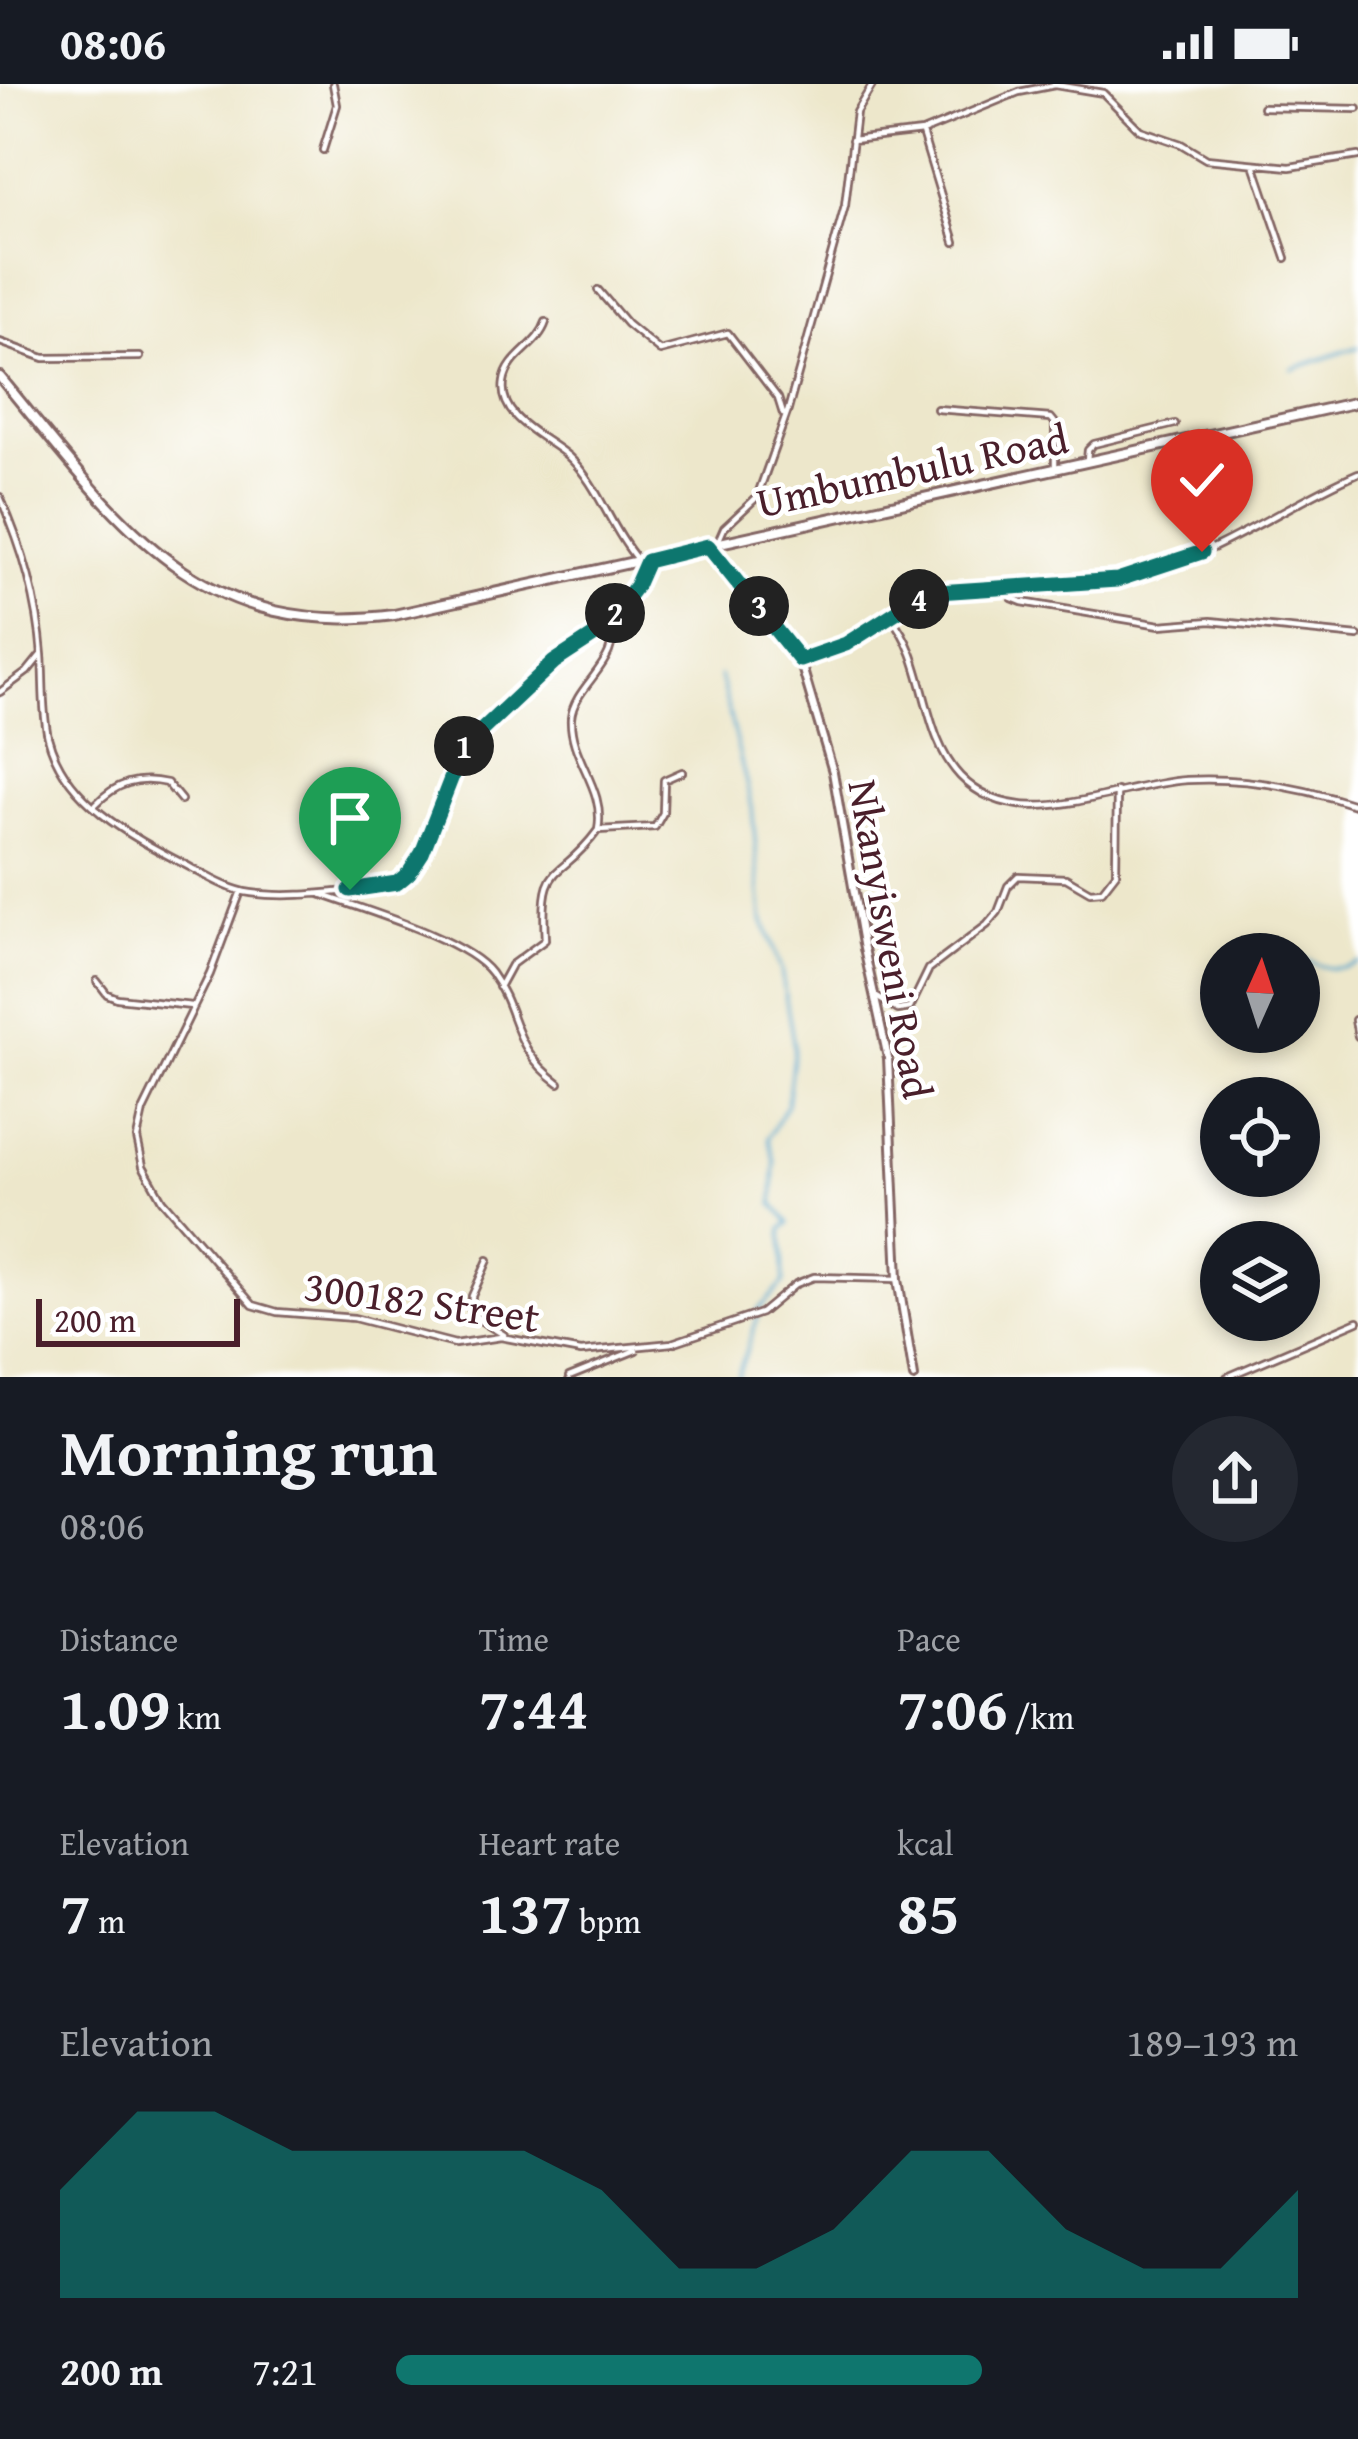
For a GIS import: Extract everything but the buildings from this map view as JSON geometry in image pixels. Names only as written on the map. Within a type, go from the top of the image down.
[{"type":"main road","name":"Umbumbulu Road","points":[[0,377],[108,506],[151,549],[202,584],[261,608],[317,618],[377,617],[643,562],[1358,402]]},
{"type":"street","points":[[323,150],[336,111],[333,84]]},
{"type":"street","points":[[712,545],[761,490],[842,217],[856,112],[873,84]]},
{"type":"street","points":[[852,140],[922,132],[1042,85],[1103,93],[1122,115],[1151,135],[1206,158],[1290,166],[1358,156]]},
{"type":"street","points":[[1263,107],[1358,109]]},
{"type":"street","points":[[922,132],[955,242]]},
{"type":"street","points":[[1254,166],[1286,258]]},
{"type":"street","points":[[598,290],[627,324],[660,351],[726,332],[778,398],[784,420]]},
{"type":"street","points":[[0,497],[22,552],[42,653],[49,741],[64,773],[94,806],[142,842],[242,891],[266,895],[397,883],[422,853],[452,769],[467,743],[554,662],[593,640],[636,586],[643,562],[622,542],[579,467],[514,416],[505,402],[509,367],[538,339],[546,322]]},
{"type":"street","points":[[0,342],[55,359],[140,357]]},
{"type":"street","points":[[937,409],[1051,418],[1054,470]]},
{"type":"street","points":[[1087,462],[1094,444],[1175,424]]},
{"type":"street","points":[[800,660],[846,644],[938,592],[1088,583],[1142,574],[1230,540],[1358,473]]},
{"type":"street","name":"Nkanyisweni Road","points":[[712,545],[800,660],[833,772],[890,1074],[898,1279],[914,1377]]},
{"type":"street","points":[[1004,586],[1012,598],[1022,602],[1141,623],[1211,621],[1358,636]]},
{"type":"street","points":[[890,616],[904,636],[951,763],[981,794],[1004,805],[1038,808],[1186,781],[1302,788],[1358,806]]},
{"type":"street","points":[[598,830],[599,799],[575,743],[571,719],[578,698],[608,655],[612,635],[608,623]]},
{"type":"street","points":[[0,692],[27,672],[42,653]]},
{"type":"street","points":[[499,987],[511,965],[545,940],[546,886],[559,866],[598,830],[655,827],[663,813],[664,780],[682,772]]},
{"type":"street","points":[[94,806],[116,787],[141,780],[167,783],[181,800]]},
{"type":"street","points":[[875,997],[898,1010],[910,1008],[929,969],[988,925],[1018,876],[1073,879],[1096,893],[1110,884],[1117,860],[1117,790]]},
{"type":"street","name":"300182 Street","points":[[242,891],[143,1111],[137,1138],[139,1153],[162,1200],[248,1300],[268,1311],[354,1318],[455,1344],[507,1337],[566,1352],[672,1343],[756,1315],[796,1284],[814,1277],[898,1279]]},
{"type":"street","points":[[315,892],[398,921],[489,970],[529,1056],[559,1083]]},
{"type":"street","points":[[97,981],[117,998],[194,1005]]},
{"type":"street","points":[[1354,1020],[1358,1036]]},
{"type":"street","points":[[488,1260],[471,1310],[507,1337]]},
{"type":"street","points":[[1227,1377],[1358,1322]]},
{"type":"street","points":[[569,1377],[637,1349]]},
{"type":"waterway","points":[[1292,369],[1358,347]]},
{"type":"waterway","points":[[720,676],[752,807],[762,916],[781,970],[794,1047],[787,1104],[768,1138],[775,1162],[773,1204],[789,1223],[782,1229],[784,1283],[757,1311]]},
{"type":"waterway","points":[[1320,966],[1358,962]]},
{"type":"waterway","points":[[737,1377],[758,1317]]},
{"type":"route","points":[[350,890],[397,883],[409,873],[422,853],[463,748],[554,662],[603,630],[636,586],[647,561],[708,546],[800,660],[846,644],[912,602],[938,592],[1117,580],[1202,552]]}]
